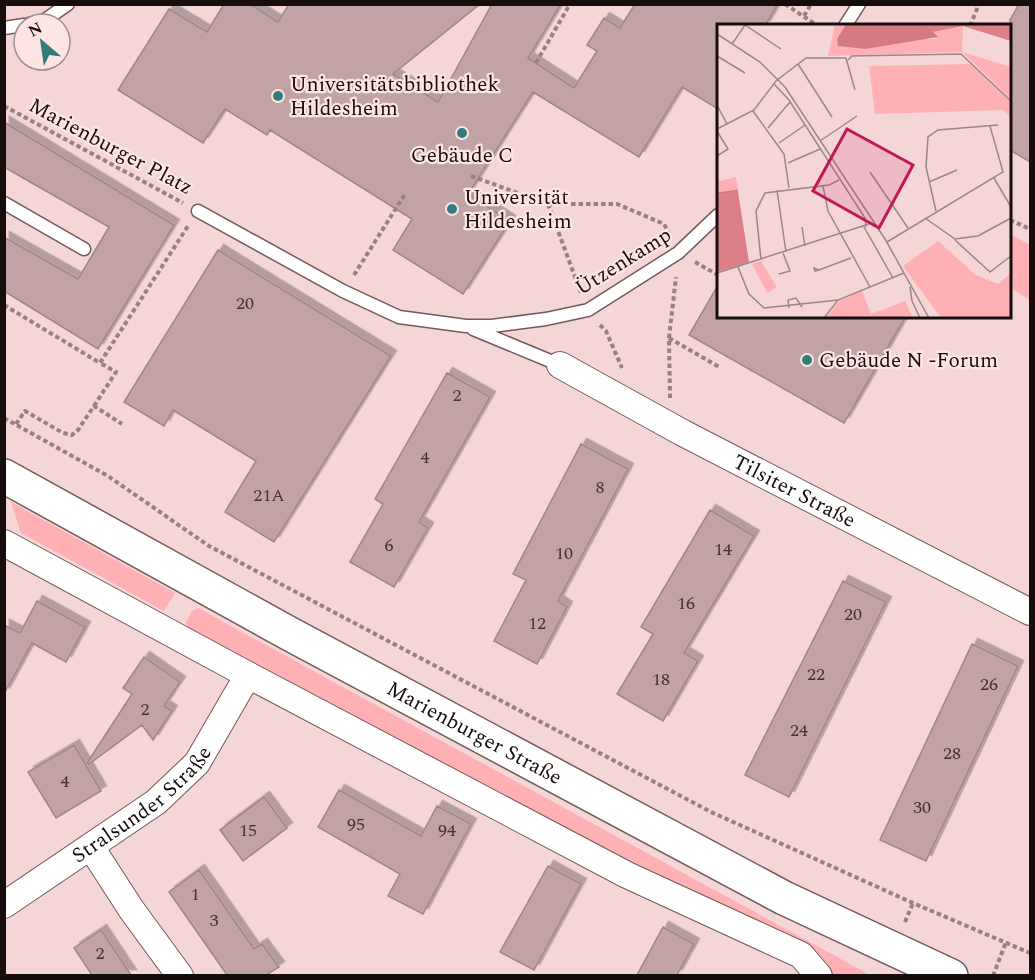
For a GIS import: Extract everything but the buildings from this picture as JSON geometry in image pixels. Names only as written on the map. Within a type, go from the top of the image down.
[{"type":"main road","name":"Marienburger Straße","points":[[4,476],[290,634],[763,887],[934,972]]},
{"type":"street","name":"Tilsiter Straße","points":[[560,365],[683,433],[1030,612]]},
{"type":"street","points":[[6,538],[248,675],[627,875],[801,955],[819,975]]},
{"type":"street","name":"Stralsunder Straße","points":[[4,905],[156,802],[197,763],[248,675]]},
{"type":"street","points":[[91,847],[131,909],[180,975]]},
{"type":"lane","points":[[846,24],[859,4]]},
{"type":"lane","points":[[4,203],[84,249]]},
{"type":"lane","points":[[198,211],[344,291],[399,317],[466,326],[560,365]]},
{"type":"lane","name":"Ützenkamp","points":[[466,326],[503,325],[588,310],[678,253],[717,216]]},
{"type":"path","points":[[536,63],[570,4]]},
{"type":"path","points":[[785,4],[815,24]]},
{"type":"path","points":[[804,16],[811,4]]},
{"type":"path","points":[[971,24],[979,4]]},
{"type":"path","name":"Marienburger Platz","points":[[4,106],[198,211],[100,363]]},
{"type":"path","points":[[471,176],[548,204],[617,204],[664,224],[678,253],[669,338],[670,406],[683,433]]},
{"type":"path","points":[[344,291],[405,194]]},
{"type":"path","points":[[548,204],[588,310],[606,331],[624,371]]},
{"type":"path","points":[[1011,220],[1030,229]]},
{"type":"path","points":[[4,305],[116,372],[78,430],[72,435],[63,434],[25,411],[15,424]]},
{"type":"path","points":[[669,338],[719,367]]},
{"type":"path","points":[[94,406],[122,424]]},
{"type":"path","points":[[4,418],[108,476],[209,546],[711,812],[1030,953]]},
{"type":"path","points":[[993,975],[1006,942]]},
{"type":"shaded area","points":[[1011,235],[1030,245],[1030,300],[1011,289]]},
{"type":"shaded area","points":[[11,502],[175,593],[164,611],[21,533]]},
{"type":"shaded area","points":[[198,608],[869,975],[828,975],[632,866],[188,627],[186,622],[192,611]]},
{"type":"place","name":"Universitätsbibliothek Hildesheim","points":[[278,96]]},
{"type":"place","name":"Gebäude C","points":[[462,133]]},
{"type":"place","name":"Universität Hildesheim","points":[[452,209]]},
{"type":"place","name":"Gebäude N -Forum","points":[[807,360]]}]
